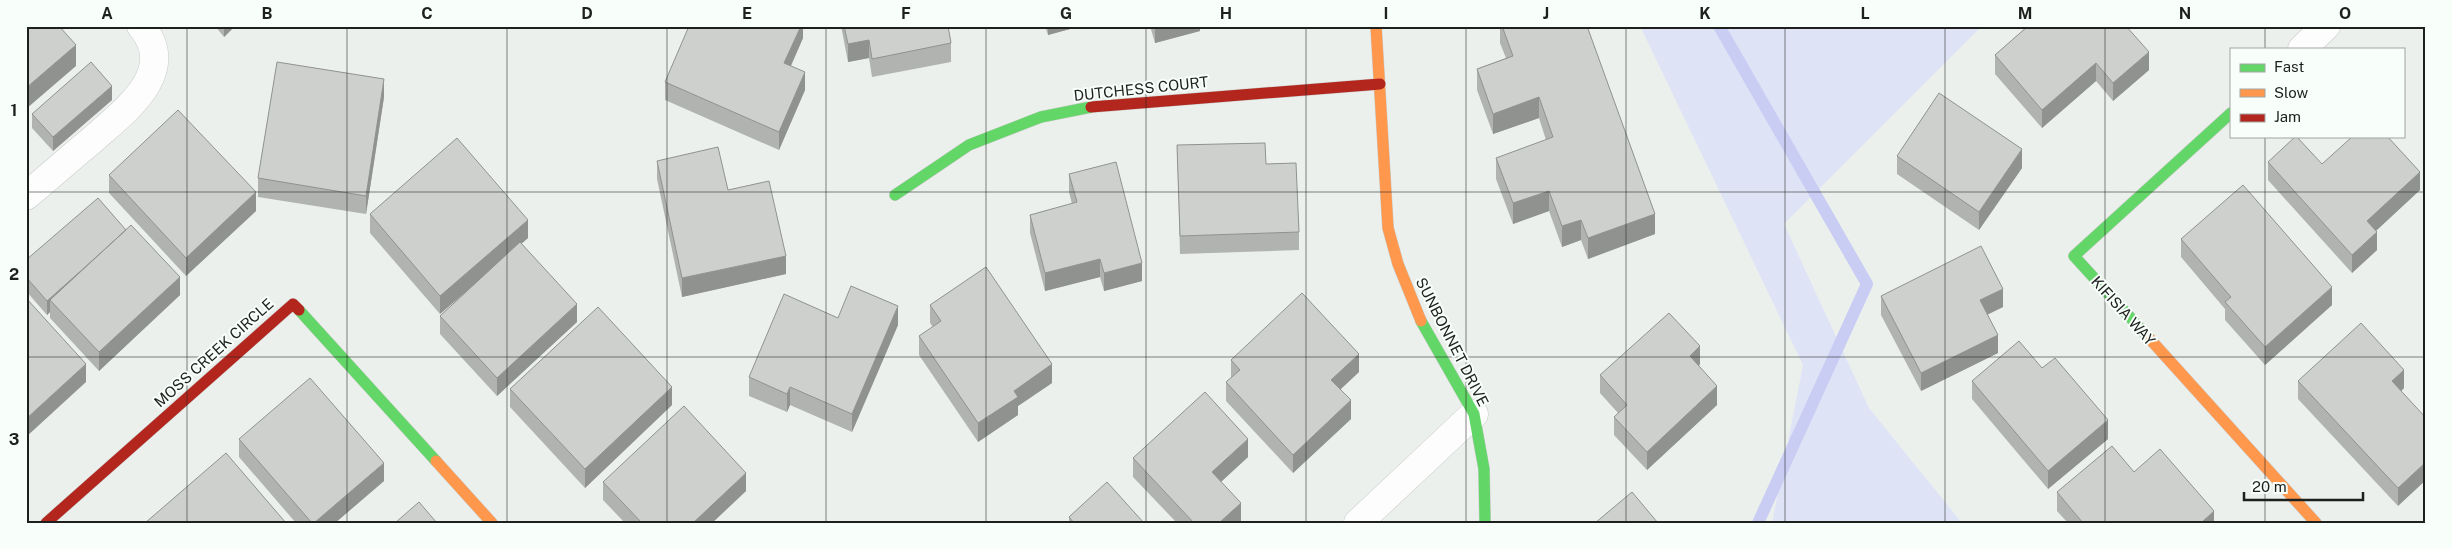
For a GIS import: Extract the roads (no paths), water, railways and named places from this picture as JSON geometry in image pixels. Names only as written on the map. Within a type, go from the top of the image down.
[{"type":"street","points":[[26,196],[137,100],[150,78],[155,53],[141,26]]},
{"type":"street","name":"SUNBONNET DRIVE","points":[[1376,26],[1388,228],[1398,264],[1418,315],[1474,414],[1484,469],[1485,523]]},
{"type":"street","points":[[2303,48],[2326,26]]},
{"type":"street","name":"DUTCHESS COURT","points":[[895,195],[969,145],[1041,117],[1103,105],[1380,84]]},
{"type":"street","name":"KIFISIA WAY","points":[[2230,114],[2074,256],[2316,523]]},
{"type":"street","name":"MOSS CREEK CIRCLE","points":[[46,523],[293,304],[492,523]]},
{"type":"street","points":[[1358,523],[1474,414]]},
{"type":"waterway","points":[[1719,26],[1867,284],[1758,523]]}]
